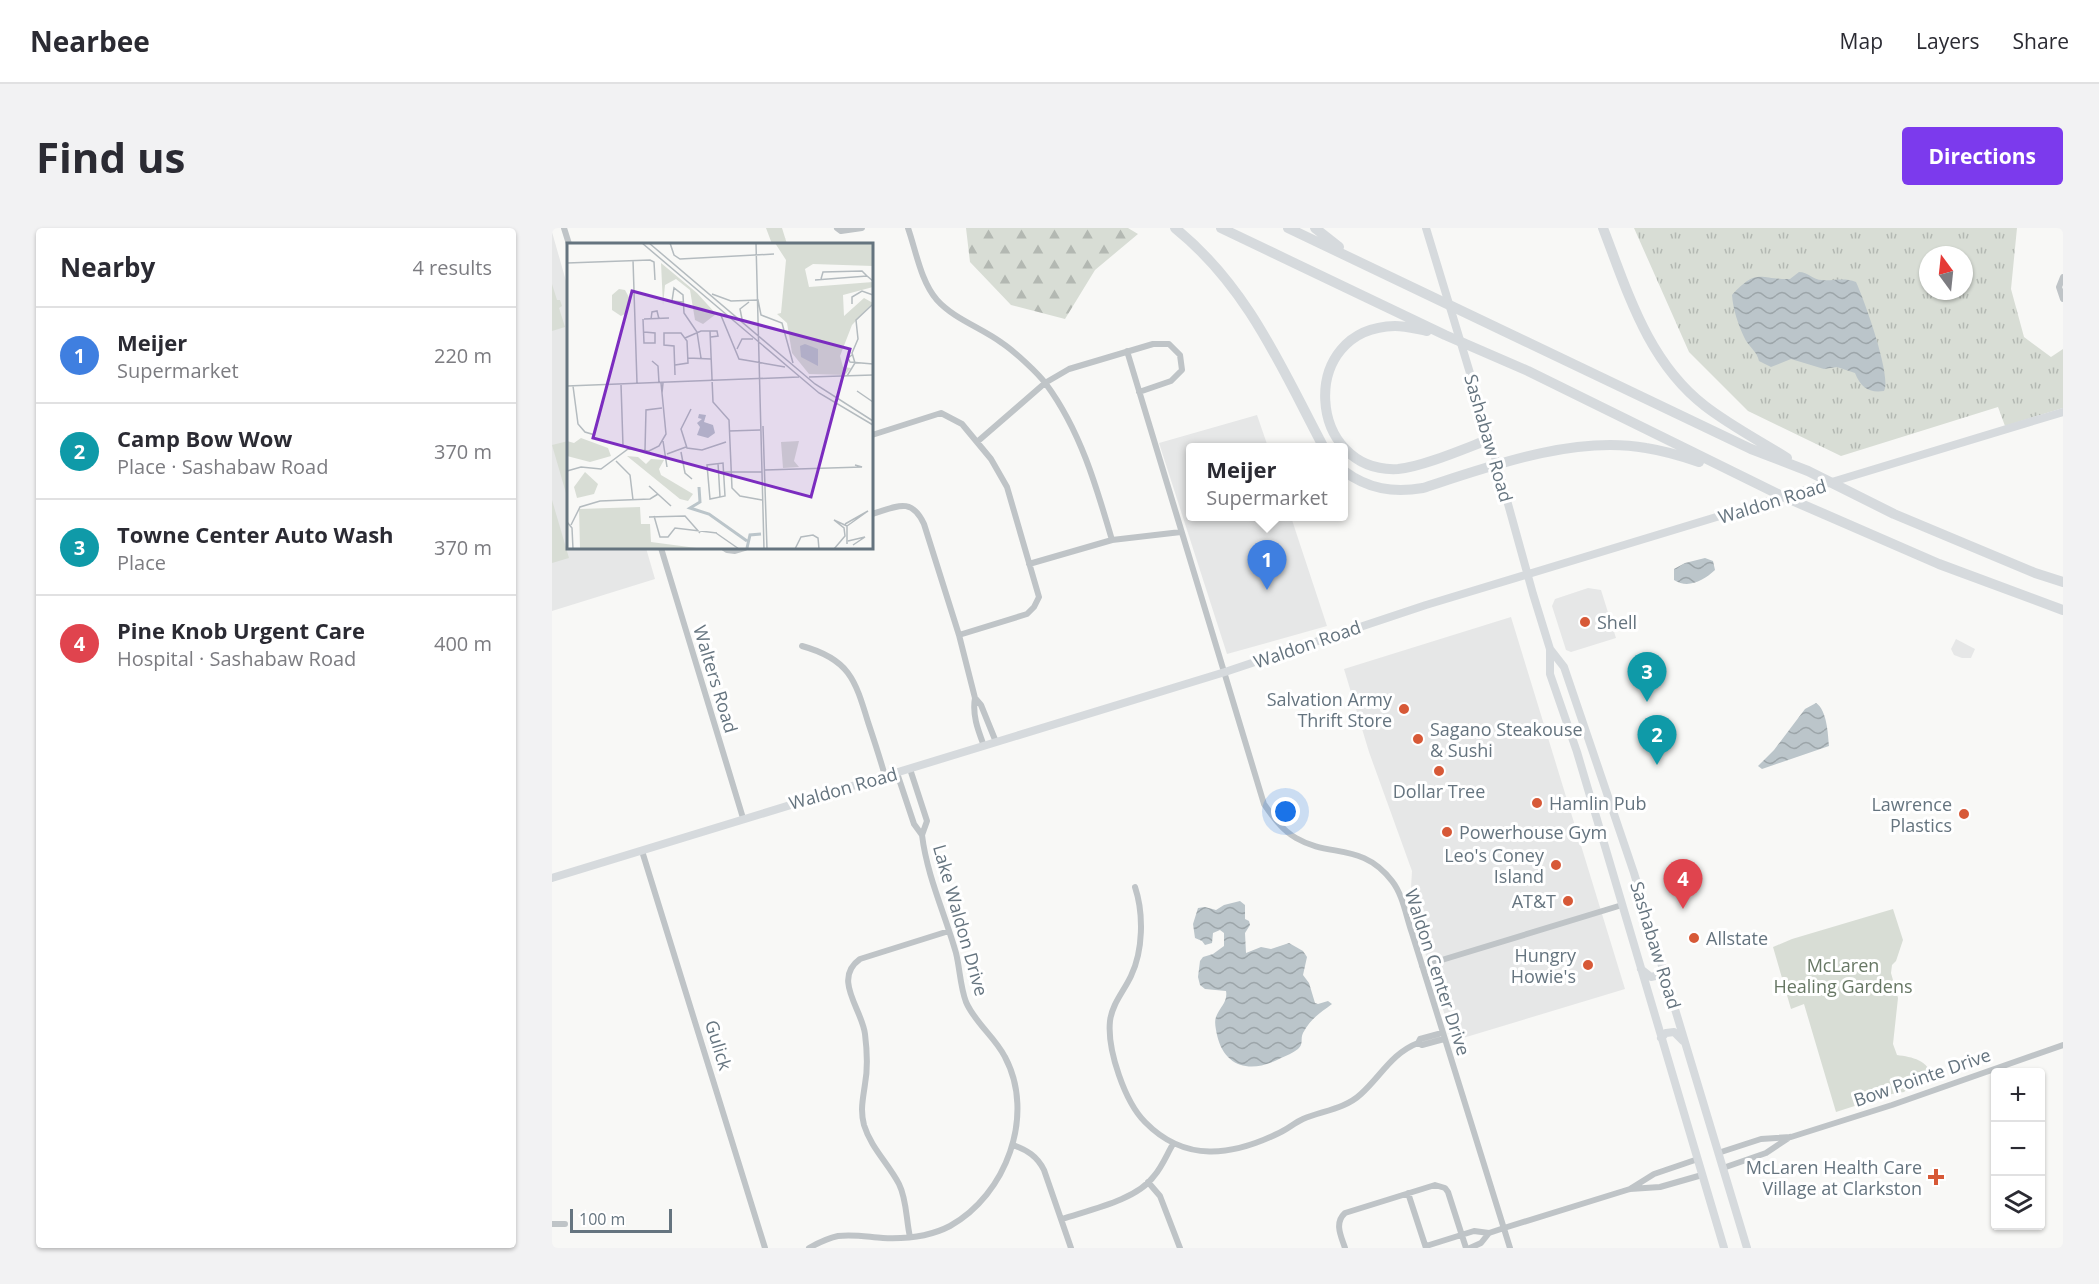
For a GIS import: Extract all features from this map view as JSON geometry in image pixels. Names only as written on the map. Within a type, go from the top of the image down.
[{"type":"highway","points":[[1175,228],[1212,260],[1246,304],[1270,344],[1322,443]]},
{"type":"highway","points":[[1221,228],[1444,335],[1528,371],[1769,489],[1939,564],[2063,610]]},
{"type":"highway","points":[[1288,228],[1751,449],[1808,471]]},
{"type":"highway","points":[[1315,228],[1367,265]]},
{"type":"highway","points":[[1603,228],[1647,336],[1663,363],[1703,405],[1808,471],[1893,514],[2063,582]]},
{"type":"highway","points":[[1343,443],[1333,432],[1326,412],[1324,390],[1326,379],[1336,358],[1353,340],[1372,330],[1394,326],[1444,335]]},
{"type":"highway","points":[[1348,448],[1365,462],[1387,468],[1411,466],[1490,439]]},
{"type":"highway","points":[[1348,473],[1372,487],[1383,490],[1408,490],[1423,488],[1498,465],[1566,448],[1598,445],[1633,446],[1672,453],[1769,489]]},
{"type":"main road","name":"Sashabaw Road","points":[[1426,228],[1498,465],[1527,575],[1550,649],[1550,674],[1577,752],[1724,1248]]},
{"type":"main road","name":"Waldon Road","points":[[552,878],[1225,672],[1417,607],[2063,412]]},
{"type":"main road","name":"Sashabaw Road","points":[[1550,649],[1564,667],[1612,809],[1747,1248]]},
{"type":"main road","points":[[1561,705],[1576,700]]},
{"type":"main road","points":[[1594,811],[1600,805],[1612,809]]},
{"type":"main road","points":[[1641,969],[1651,977],[1664,974]]},
{"type":"main road","points":[[1661,1038],[1666,1033],[1674,1032],[1685,1044]]},
{"type":"street","points":[[564,228],[569,243]]},
{"type":"street","points":[[837,228],[842,231],[862,228]]},
{"type":"street","points":[[908,228],[926,282],[937,301],[1003,343],[1045,383],[1076,434],[1096,485],[1113,540]]},
{"type":"street","points":[[2063,277],[2060,286],[2063,299]]},
{"type":"street","points":[[977,442],[1045,383],[1068,369],[1153,344],[1169,344],[1180,355],[1182,370],[1171,381],[1139,392]]},
{"type":"street","name":"Waldon Center Drive","points":[[1127,351],[1264,804],[1273,818],[1298,839],[1363,857],[1381,869],[1399,894],[1510,1248]]},
{"type":"street","points":[[873,435],[941,413],[962,424],[992,459],[1006,487],[1039,597],[1027,614],[959,635]]},
{"type":"street","points":[[873,514],[902,506],[912,507],[919,513],[959,635],[975,698],[981,705],[996,742]]},
{"type":"street","points":[[1029,564],[1113,540],[1181,532]]},
{"type":"street","name":"Walters Road","points":[[661,549],[743,818]]},
{"type":"street","points":[[726,549],[735,551],[742,549]]},
{"type":"street","points":[[802,646],[828,654],[849,673],[861,697],[885,776]]},
{"type":"street","points":[[975,698],[973,707],[975,720],[984,746]]},
{"type":"street","name":"Lake Waldon Drive","points":[[809,1248],[838,1236],[864,1234],[883,1238],[910,1237],[936,1232],[949,1226],[964,1216],[993,1185],[1013,1145],[1018,1117],[1012,1074],[1002,1051],[967,1004],[956,954],[925,857],[922,835],[927,821],[910,769]]},
{"type":"street","name":"Lake Waldon Drive","points":[[897,773],[914,824],[922,835]]},
{"type":"street","name":"Gulick","points":[[642,851],[765,1248]]},
{"type":"street","points":[[1135,887],[1138,896],[1141,939],[1138,958],[1115,1005],[1111,1019],[1110,1038],[1128,1095],[1138,1115],[1154,1131],[1173,1144],[1194,1150],[1220,1152],[1281,1133],[1302,1120],[1350,1102],[1361,1094],[1388,1063],[1409,1047],[1418,1043],[1422,1045],[1443,1036]]},
{"type":"street","points":[[1422,966],[1622,905]]},
{"type":"street","points":[[910,1237],[903,1193],[899,1183],[869,1139],[863,1122],[861,1103],[867,1061],[865,1033],[850,991],[848,977],[853,964],[860,959],[949,932]]},
{"type":"street","name":"Bow Pointe Drive","points":[[1718,1154],[1761,1139],[1791,1137],[1892,1105],[2063,1045]]},
{"type":"street","name":"Bow Pointe Drive","points":[[1723,1168],[1766,1153],[1791,1137]]},
{"type":"street","points":[[1062,1219],[1122,1199],[1148,1182],[1173,1144]]},
{"type":"street","points":[[1013,1145],[1026,1150],[1039,1161],[1050,1183],[1071,1248]]},
{"type":"street","points":[[1408,1193],[1426,1247],[1476,1231],[1489,1233],[1630,1189],[1654,1174],[1698,1160]]},
{"type":"street","points":[[1630,1189],[1660,1188],[1702,1175]]},
{"type":"street","points":[[1148,1182],[1160,1197],[1180,1248]]},
{"type":"street","points":[[1345,1248],[1339,1226],[1343,1215],[1435,1185],[1449,1192],[1468,1248],[1481,1244],[1489,1233]]},
{"type":"street","points":[[552,1224],[565,1224]]},
{"type":"shaded area","points":[[552,232],[567,284],[567,549],[646,549],[655,579],[552,611]]},
{"type":"shaded area","points":[[1257,415],[1267,443],[1186,443],[1186,521],[1292,521],[1327,626],[1227,654],[1159,443]]},
{"type":"shaded area","points":[[1588,588],[1601,590],[1616,638],[1571,652],[1566,650],[1552,606],[1555,599]]},
{"type":"shaded area","points":[[1511,617],[1625,989],[1453,1041],[1410,905],[1412,871],[1369,752],[1344,669]]},
{"type":"shaded area","points":[[1956,639],[1975,649],[1971,658],[1954,655],[1951,649]]},
{"type":"green space","points":[[766,228],[782,228],[787,243],[772,243]]},
{"type":"green space","points":[[966,228],[1128,228],[1138,234],[1095,270],[1065,319],[1011,305],[970,262]]},
{"type":"green space","points":[[1634,228],[2017,228],[2011,289],[2024,337],[2051,357],[2063,349],[2063,408],[2005,426],[1998,407],[1841,456],[1748,411],[1689,352]]},
{"type":"green space","points":[[552,284],[557,300],[560,300],[562,306],[559,308],[565,327],[552,331]]},
{"type":"green space","points":[[567,441],[567,497],[552,445]]},
{"type":"green space","points":[[552,500],[569,558],[552,563]]},
{"type":"green space","name":"McLaren Healing Gardens","points":[[1893,909],[1903,940],[1891,973],[1898,998],[1893,1044],[1897,1055],[1914,1058],[1924,1063],[1932,1078],[1912,1085],[1904,1092],[1836,1112],[1804,1004],[1791,1009],[1773,947],[1792,939]]},
{"type":"water","points":[[1799,272],[1819,280],[1843,279],[1856,282],[1881,355],[1884,391],[1866,388],[1855,373],[1837,367],[1824,369],[1791,359],[1771,367],[1759,361],[1742,332],[1732,295],[1754,278],[1790,279]]},
{"type":"water","points":[[1705,558],[1713,561],[1715,570],[1706,577],[1690,584],[1674,580],[1674,569],[1685,563]]},
{"type":"water","points":[[1816,703],[1825,717],[1829,746],[1762,769],[1758,766],[1774,750],[1805,709]]},
{"type":"water","points":[[1240,901],[1245,905],[1245,919],[1250,925],[1245,933],[1246,953],[1261,947],[1271,949],[1289,943],[1303,951],[1307,957],[1303,975],[1309,983],[1315,1003],[1328,1001],[1332,1004],[1309,1023],[1298,1049],[1271,1063],[1251,1067],[1234,1062],[1221,1047],[1217,1035],[1216,1017],[1226,998],[1226,991],[1205,989],[1200,985],[1198,977],[1200,961],[1203,957],[1213,954],[1224,946],[1224,933],[1220,930],[1213,933],[1212,943],[1205,945],[1195,938],[1193,924],[1198,908],[1216,910],[1224,905]]},
{"type":"place","name":"Meijer","points":[[1267,590]]},
{"type":"place","name":"Shell","points":[[1585,622]]},
{"type":"place","name":"Towne Center Auto Wash","points":[[1647,702]]},
{"type":"place","name":"Salvation Army Thrift Store","points":[[1404,709]]},
{"type":"place","name":"Sagano Steakouse & Sushi","points":[[1418,739]]},
{"type":"place","name":"Camp Bow Wow","points":[[1657,765]]},
{"type":"place","name":"Dollar Tree","points":[[1439,771]]},
{"type":"place","name":"Hamlin Pub","points":[[1537,803]]},
{"type":"place","name":"Lawrence Plastics","points":[[1964,814]]},
{"type":"place","name":"Powerhouse Gym","points":[[1447,832]]},
{"type":"place","name":"Leo's Coney Island","points":[[1556,865]]},
{"type":"place","name":"AT&T","points":[[1568,901]]},
{"type":"place","name":"Pine Knob Urgent Care","points":[[1683,909]]},
{"type":"place","name":"Allstate","points":[[1694,938]]},
{"type":"place","name":"Hungry Howie's","points":[[1588,965]]},
{"type":"place","name":"McLaren Health Care Village at Clarkston","points":[[1936,1177]]}]
